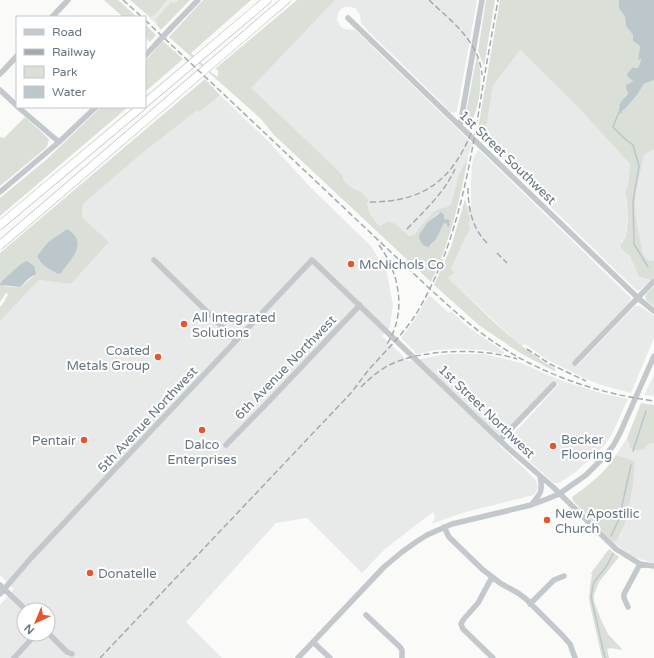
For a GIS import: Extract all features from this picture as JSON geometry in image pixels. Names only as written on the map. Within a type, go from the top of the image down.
[{"type":"highway","points":[[146,102],[267,0]]},
{"type":"highway","points":[[0,244],[286,0]]},
{"type":"highway","points":[[0,225],[140,108]]},
{"type":"street","points":[[53,16],[68,0]]},
{"type":"street","points":[[146,55],[198,0]]},
{"type":"street","points":[[460,126],[482,0]]},
{"type":"street","name":"1st Street Southwest","points":[[348,18],[638,298],[654,311]]},
{"type":"street","points":[[0,74],[16,57]]},
{"type":"street","points":[[0,90],[16,104]]},
{"type":"street","points":[[20,108],[59,142]]},
{"type":"street","points":[[0,192],[59,142],[95,108]]},
{"type":"street","points":[[154,260],[236,340]]},
{"type":"street","name":"5th Avenue Northwest","points":[[0,594],[2,587],[312,260]]},
{"type":"street","name":"1st Street Northwest","points":[[312,260],[616,549],[640,564],[654,566]]},
{"type":"street","points":[[575,364],[654,281]]},
{"type":"street","name":"6th Avenue Northwest","points":[[226,445],[360,305]]},
{"type":"street","points":[[298,658],[393,559],[416,542],[444,527],[473,518],[531,505],[559,494],[586,475],[613,446],[634,403],[654,356]]},
{"type":"street","points":[[500,440],[554,384]]},
{"type":"street","points":[[531,505],[540,495],[542,490],[540,476]]},
{"type":"street","points":[[444,527],[449,537],[492,577],[518,593],[568,641],[575,658]]},
{"type":"street","points":[[628,607],[624,594],[640,564]]},
{"type":"street","points":[[530,604],[554,580],[564,576]]},
{"type":"street","points":[[492,577],[478,603],[462,620],[461,624],[463,629],[494,658]]},
{"type":"street","points":[[2,587],[18,602]]},
{"type":"street","points":[[366,614],[400,647],[402,650],[402,658]]},
{"type":"street","points":[[56,641],[67,652],[72,654]]},
{"type":"street","points":[[14,658],[29,642]]},
{"type":"street","points":[[313,642],[330,658]]},
{"type":"street","points":[[319,657],[322,651]]},
{"type":"shaded area","points":[[167,0],[179,0],[174,3],[171,2],[156,22],[157,25],[147,15],[150,17],[155,15]]},
{"type":"shaded area","points":[[335,0],[477,0],[457,111],[454,113],[451,112],[361,24],[360,15],[356,9],[346,7],[341,9],[338,13],[337,20],[341,27],[355,30],[472,143],[468,157],[459,174],[451,204],[422,224],[415,234],[411,236],[405,234],[392,222],[388,221],[380,226],[372,219],[367,203],[369,200],[361,192],[352,188],[343,180],[343,175],[250,88]]},
{"type":"shaded area","points":[[520,50],[574,103],[630,164],[628,184],[625,193],[628,207],[626,234],[620,246],[623,251],[630,256],[639,277],[651,280],[640,290],[636,290],[479,137],[486,129],[493,86]]},
{"type":"shaded area","points":[[220,95],[270,143],[311,188],[371,246],[387,273],[393,305],[390,327],[382,336],[408,361],[447,354],[484,354],[521,363],[560,380],[604,394],[628,399],[611,436],[604,446],[577,471],[559,483],[554,483],[510,444],[508,440],[559,384],[554,380],[502,434],[498,444],[536,480],[538,488],[534,495],[462,513],[432,524],[435,518],[433,512],[385,549],[362,573],[307,518],[276,523],[186,622],[222,658],[0,658],[0,605],[14,589],[0,575],[0,321],[39,280],[71,284],[109,242],[82,217],[83,204],[197,109],[200,112]]},
{"type":"shaded area","points":[[479,150],[631,298],[621,311],[572,362],[577,366],[635,306],[640,306],[654,316],[654,338],[631,393],[598,384],[586,379],[546,359],[525,344],[521,346],[448,278],[453,273],[451,268],[467,234],[469,226],[468,221],[471,221],[467,206],[471,206],[472,165],[474,156]]},
{"type":"shaded area","points":[[654,150],[654,261],[648,260],[643,254],[636,219],[635,197],[644,155]]},
{"type":"shaded area","points":[[429,295],[449,313],[451,311],[467,326],[504,352],[504,354],[483,350],[456,349],[436,350],[417,354],[401,338],[413,322]]},
{"type":"shaded area","points":[[654,375],[654,396],[644,395]]},
{"type":"shaded area","points":[[627,438],[629,446],[636,451],[645,449],[647,445],[654,443],[654,563],[633,557],[613,542],[621,536],[634,474],[635,461],[616,455]]},
{"type":"green space","points":[[104,0],[118,0],[136,16],[122,16]]},
{"type":"green space","points":[[130,0],[167,1],[155,15],[150,17]]},
{"type":"green space","points":[[179,0],[190,0],[161,30],[157,25],[156,19],[171,2],[174,3]]},
{"type":"green space","points":[[203,0],[251,0],[191,53],[218,77],[218,70],[215,69],[297,0],[335,0],[251,88],[343,175],[343,180],[352,188],[361,192],[369,200],[367,203],[371,216],[380,226],[388,221],[394,223],[409,236],[415,234],[422,224],[435,211],[451,204],[459,174],[468,157],[454,221],[444,252],[431,282],[274,135],[261,119],[169,37]],"holes":[[[438,213],[444,215],[445,220],[449,222],[450,225],[446,226],[444,223],[431,246],[425,246],[420,241],[428,222]]]},
{"type":"green space","points":[[486,0],[495,0],[484,66],[478,51]]},
{"type":"green space","points":[[500,0],[619,0],[619,8],[625,17],[626,26],[633,35],[633,41],[640,46],[638,60],[641,59],[642,61],[638,68],[634,67],[631,79],[633,81],[627,89],[628,94],[625,96],[618,108],[625,109],[644,84],[654,80],[654,150],[644,155],[635,197],[636,219],[643,254],[648,260],[654,261],[654,277],[651,280],[639,277],[630,256],[623,251],[620,246],[627,231],[628,208],[625,193],[628,184],[630,164],[574,103],[520,50],[493,86],[486,129],[479,137],[477,135]]},
{"type":"green space","points":[[146,25],[156,35],[150,42],[146,38]]},
{"type":"green space","points":[[163,41],[183,59],[146,91],[146,60]]},
{"type":"green space","points":[[477,55],[480,73],[480,92],[476,111],[469,128],[466,124],[465,118]]},
{"type":"green space","points":[[205,79],[220,95],[200,112],[197,110],[140,155],[83,204],[82,217],[109,242],[71,284],[39,280],[0,321],[0,307],[8,294],[6,293],[0,302],[0,253]],"holes":[[[67,229],[78,246],[61,273],[58,274],[39,261],[37,256],[48,242]],[[35,268],[34,276],[22,286],[3,286]]]},
{"type":"green space","points":[[100,108],[127,108],[0,216],[0,198],[47,159]]},
{"type":"green space","points":[[25,117],[49,139],[47,147],[0,186],[0,137],[4,138]]},
{"type":"green space","points":[[465,199],[471,222],[468,221],[470,228],[451,268],[454,273],[448,278],[512,338],[525,349],[556,370],[554,371],[520,353],[480,326],[434,285],[451,247]]},
{"type":"green space","points":[[654,286],[654,306],[647,301],[645,297]]},
{"type":"green space","points":[[641,403],[654,405],[654,443],[647,445],[645,449],[636,451],[630,448],[627,438]]},
{"type":"green space","points":[[616,455],[635,461],[628,513],[622,532],[618,539],[613,542],[573,501],[572,497],[602,473]]},
{"type":"green space","points":[[609,549],[619,557],[599,582],[594,595],[594,601],[608,634],[622,650],[611,648],[607,649],[609,658],[602,658],[589,600],[591,573]]},
{"type":"water","points":[[619,0],[654,0],[654,80],[644,84],[621,114],[619,112],[619,106],[628,94],[626,87],[627,84],[633,81],[627,74],[633,67],[638,68],[641,59],[638,60],[640,46],[633,41],[633,35],[626,26],[625,17],[619,8]]},
{"type":"water","points":[[441,212],[444,215],[445,220],[449,220],[450,225],[448,227],[444,223],[436,239],[429,247],[423,245],[419,235],[428,222]]},
{"type":"water","points":[[67,229],[74,234],[78,245],[74,256],[61,273],[58,274],[43,264],[37,256],[48,242]]},
{"type":"water","points":[[27,261],[34,266],[36,272],[35,275],[28,279],[20,287],[0,285],[1,282],[17,267]]},
{"type":"waterway","points":[[619,112],[613,127],[633,145],[639,166],[633,202],[634,244],[648,267]]},
{"type":"waterway","points":[[633,451],[646,411]]},
{"type":"waterway","points":[[611,536],[619,519],[631,465]]},
{"type":"waterway","points":[[605,658],[591,597],[594,582],[606,567],[613,554]]},
{"type":"railway","points":[[123,0],[141,16]]},
{"type":"railway","points":[[429,0],[455,24],[470,42],[476,52],[482,75]]},
{"type":"railway","points":[[100,658],[351,393],[369,370],[404,331],[419,309],[432,285],[459,210],[471,157],[498,0]]},
{"type":"railway","points":[[146,21],[430,289],[488,338],[526,361],[567,380],[610,393],[654,401]]},
{"type":"railway","points":[[370,202],[405,198],[420,193],[433,185],[445,175],[455,163],[472,131]]},
{"type":"railway","points":[[407,229],[440,194],[451,178],[455,169]]},
{"type":"railway","points":[[468,188],[470,210],[474,224],[487,243]]},
{"type":"railway","points":[[379,245],[392,268],[398,294],[399,307],[397,320],[387,344]]},
{"type":"railway","points":[[497,253],[507,263]]},
{"type":"railway","points":[[527,349],[550,364],[586,381]]},
{"type":"railway","points":[[361,387],[377,373],[391,364],[424,354],[440,352],[473,352],[504,355],[517,359]]},
{"type":"place","name":"McNichols Co","points":[[351,264]]},
{"type":"place","name":"All Integrated Solutions","points":[[184,324]]},
{"type":"place","name":"Coated Metals Group","points":[[158,357]]},
{"type":"place","name":"Dalco Enterprises","points":[[202,430]]},
{"type":"place","name":"Pentair","points":[[84,440]]},
{"type":"place","name":"Becker Flooring","points":[[553,446]]},
{"type":"place","name":"New Apostilic Church","points":[[547,520]]},
{"type":"place","name":"Donatelle","points":[[90,573]]}]
